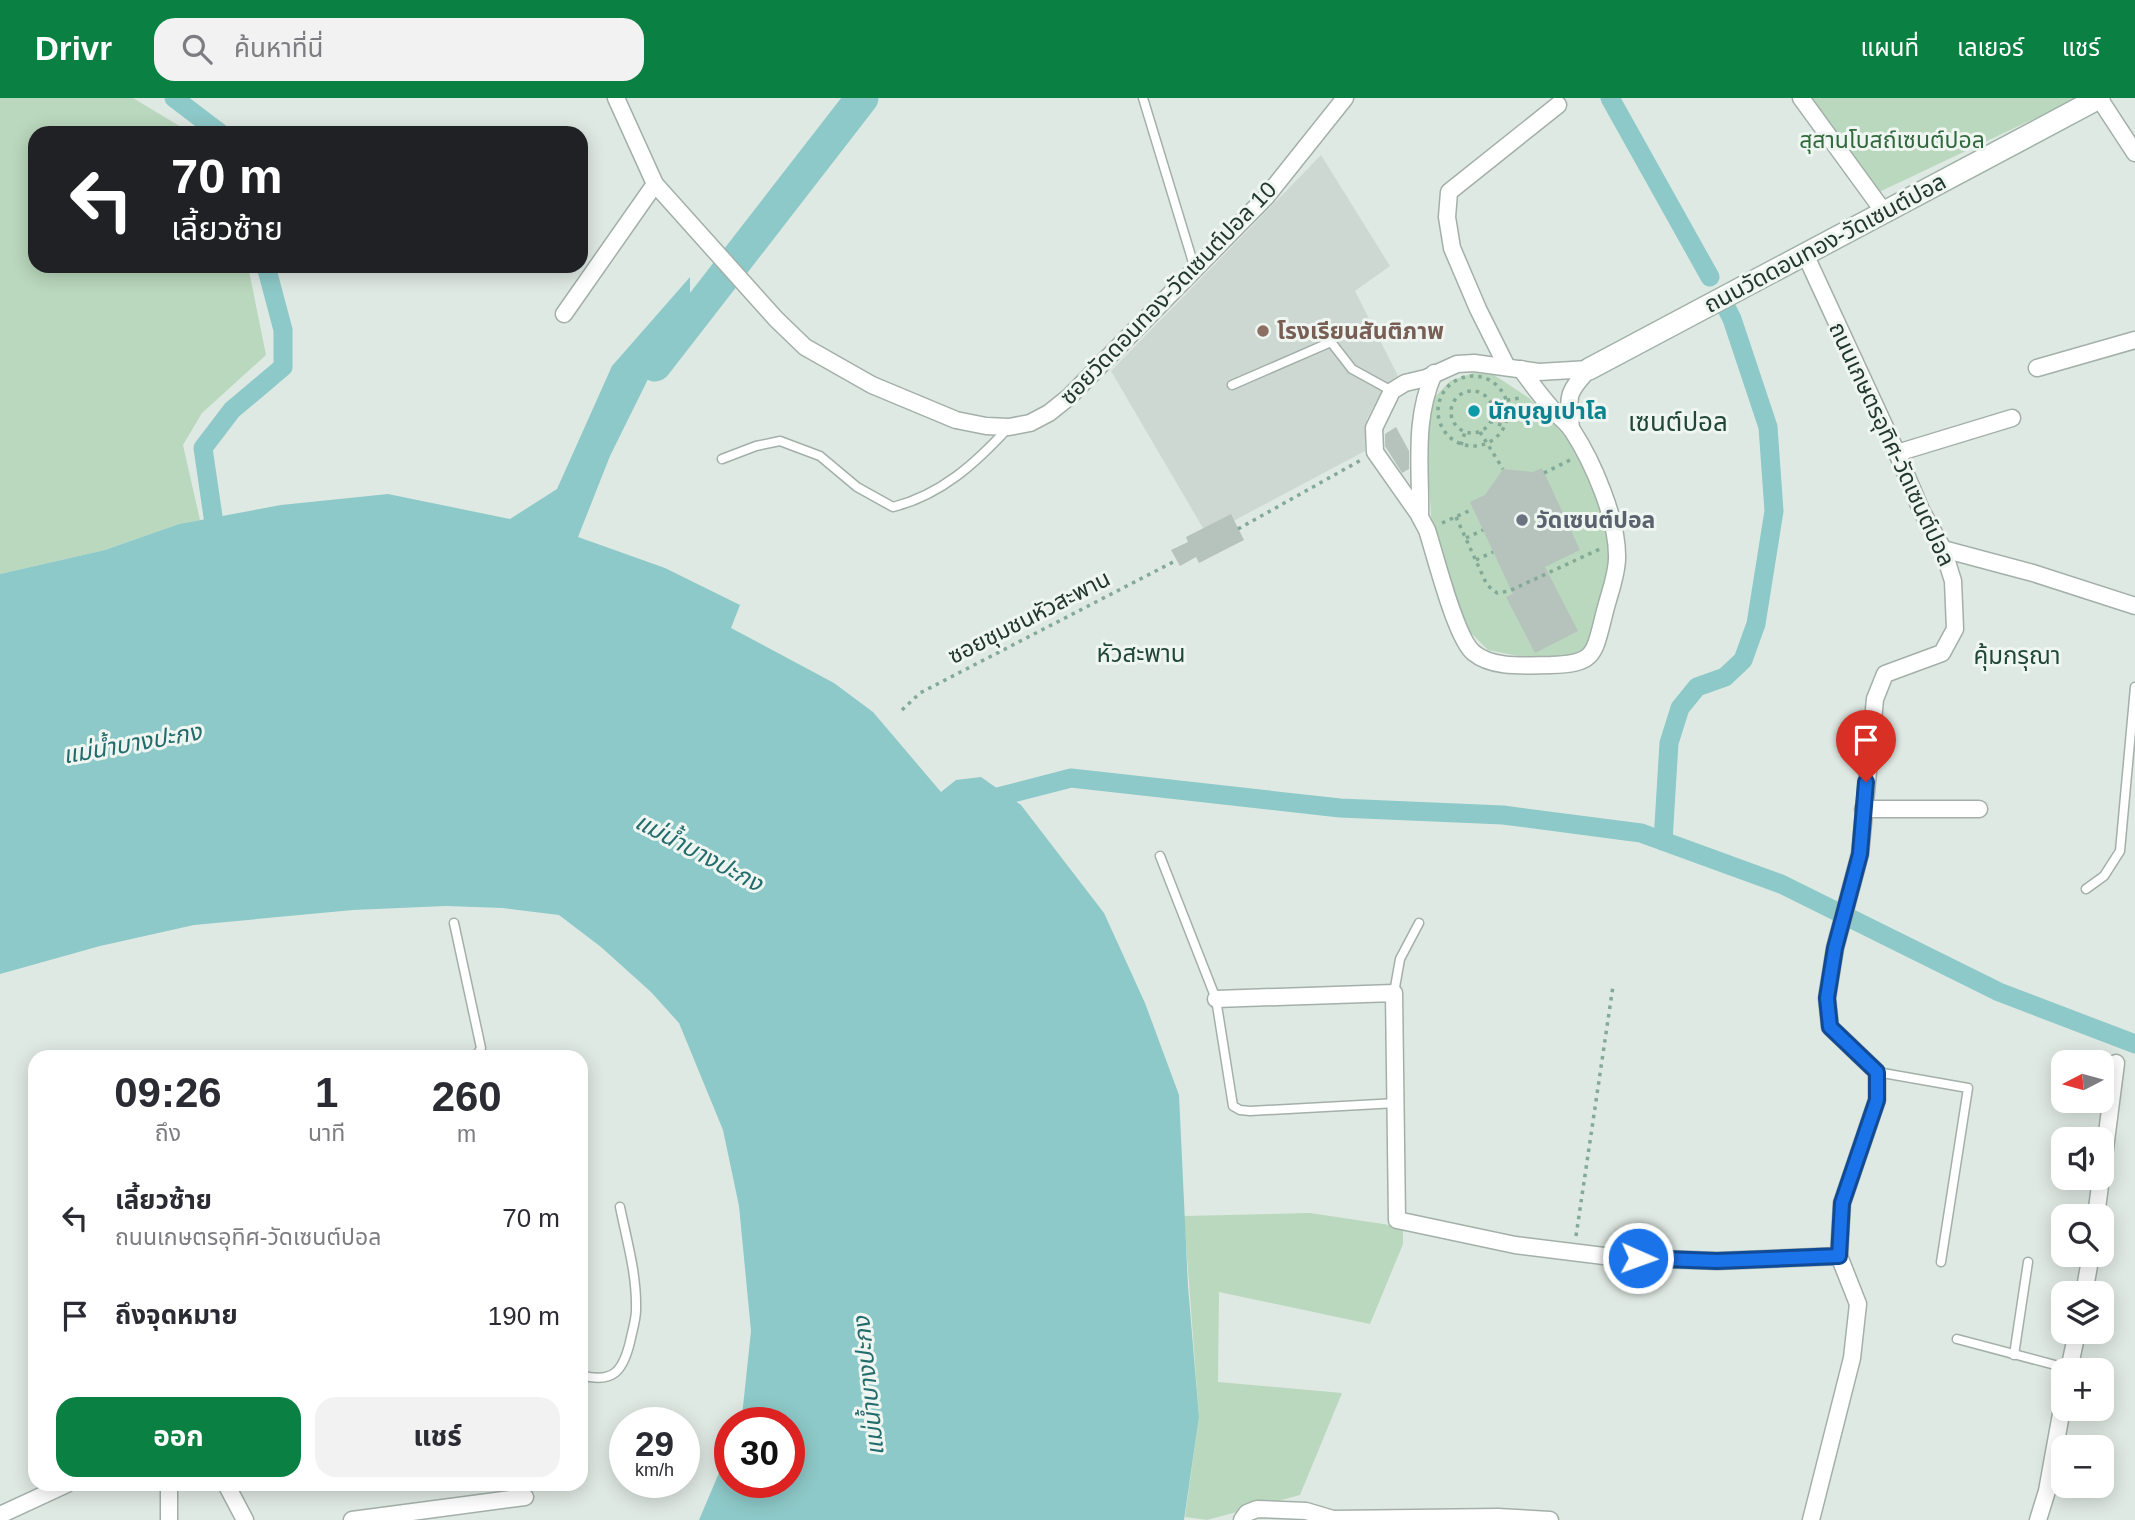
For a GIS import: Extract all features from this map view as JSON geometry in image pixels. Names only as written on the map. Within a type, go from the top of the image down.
[{"type":"street","name":"ซอยวัดดอนทอง-วัดเซนต์ปอล 10","points":[[615,98],[655,184],[776,319],[805,347],[872,385],[956,420],[1009,427],[1030,423],[1049,413],[1069,397],[1266,197],[1345,98]]},
{"type":"street","points":[[1801,98],[1884,212]]},
{"type":"street","points":[[2099,98],[2135,153]]},
{"type":"street","name":"ถนนวัดดอนทอง-วัดเซนต์ปอล","points":[[1589,369],[2099,98]]},
{"type":"street","points":[[1558,105],[1448,192],[1447,217],[1452,248],[1478,309],[1514,368],[1571,429],[1604,493],[1617,533],[1617,560],[1598,640],[1585,660],[1568,664],[1528,665],[1492,662],[1472,653],[1461,633],[1424,523],[1376,452],[1374,428],[1392,391],[1405,383],[1426,378],[1457,363],[1514,368],[1539,372],[1589,369]]},
{"type":"street","points":[[564,314],[655,184]]},
{"type":"street","name":"ถนนเกษตรอุทิศ-วัดเซนต์ปอล","points":[[1805,254],[1921,510],[1943,549],[1953,581],[1955,629],[1942,653],[1885,674],[1875,699],[1860,854],[1835,948],[1827,998],[1830,1027],[1877,1072]]},
{"type":"street","points":[[2036,368],[2135,340]]},
{"type":"street","points":[[1571,429],[1570,389],[1589,369]]},
{"type":"street","points":[[1424,523],[1419,427],[1424,396],[1434,373]]},
{"type":"street","points":[[1897,453],[2012,418]]},
{"type":"street","points":[[1943,549],[2033,573],[2135,606]]},
{"type":"street","points":[[1863,809],[1979,809]]},
{"type":"street","points":[[1216,999],[1394,993],[1397,1220],[1515,1245],[1612,1257],[1717,1261],[1839,1256]]},
{"type":"street","points":[[2108,1127],[2116,1063]]},
{"type":"street","points":[[1811,1520],[1852,1358],[1858,1304],[1839,1256],[1842,1203],[1877,1100],[1877,1072]]},
{"type":"street","points":[[2038,1520],[2047,1491],[2060,1421]]},
{"type":"street","points":[[0,1515],[52,1491]]},
{"type":"street","points":[[169,1491],[169,1520]]},
{"type":"street","points":[[230,1491],[245,1520]]},
{"type":"street","points":[[352,1520],[525,1497]]},
{"type":"street","points":[[1242,1520],[1247,1513],[1257,1509],[1306,1511],[1333,1519],[1497,1517],[1550,1520]]},
{"type":"lane","points":[[1143,98],[1195,269]]},
{"type":"lane","points":[[1232,385],[1331,342],[1352,369],[1392,391]]},
{"type":"lane","points":[[722,459],[756,446],[780,441],[820,456],[857,487],[893,507],[913,502],[960,474],[982,456],[1009,427]]},
{"type":"lane","points":[[2086,889],[2104,876],[2120,851],[2135,687]]},
{"type":"lane","points":[[1160,856],[1216,999],[1233,1105],[1240,1110],[1397,1102]]},
{"type":"lane","points":[[454,923],[480,1050]]},
{"type":"lane","points":[[1394,993],[1400,959],[1419,923]]},
{"type":"lane","points":[[1877,1072],[1968,1088],[1941,1262]]},
{"type":"lane","points":[[588,1377],[594,1379],[614,1375],[625,1363],[637,1313],[635,1279],[620,1207]]},
{"type":"lane","points":[[2014,1355],[2028,1262]]},
{"type":"lane","points":[[1957,1339],[2051,1365]]},
{"type":"path","points":[[1477,392],[1482,377]]},
{"type":"path","points":[[1482,377],[1501,390],[1507,400],[1508,412],[1504,426],[1501,433],[1488,443],[1470,447],[1461,445],[1449,438],[1442,429],[1438,418],[1441,395],[1448,385],[1458,379],[1482,377]]},
{"type":"path","points":[[1477,392],[1490,403],[1492,416],[1480,431],[1465,432],[1452,420],[1452,407],[1460,394],[1477,392]]},
{"type":"path","points":[[1490,403],[1539,394]]},
{"type":"path","points":[[1490,421],[1504,426]]},
{"type":"path","points":[[1480,431],[1503,469]]},
{"type":"path","points":[[1461,445],[1465,432]]},
{"type":"path","points":[[1238,528],[1376,452]]},
{"type":"path","points":[[1544,473],[1584,453]]},
{"type":"path","points":[[1424,523],[1456,517],[1473,509]]},
{"type":"path","points":[[1456,517],[1487,585],[1497,593],[1509,592],[1616,541]]},
{"type":"path","points":[[1466,538],[1483,530]]},
{"type":"path","points":[[1476,560],[1493,552]]},
{"type":"path","name":"ซอยชุมชนหัวสะพาน","points":[[902,710],[920,693],[1177,560]]},
{"type":"path","points":[[1574,1252],[1613,986]]},
{"type":"shaded area","name":"โรงเรียนสันติภาพ","points":[[1321,155],[1390,266],[1355,291],[1399,378],[1378,398],[1367,419],[1365,451],[1207,535],[1111,371]]},
{"type":"green space","points":[[0,98],[133,98],[179,126],[28,126],[28,273],[249,273],[266,355],[202,413],[183,445],[200,520],[179,524],[105,550],[0,574]]},
{"type":"green space","name":"สุสานโบสถ์เซนต์ปอล","points":[[1811,98],[2078,98],[1877,193]]},
{"type":"green space","points":[[1473,373],[1494,375],[1529,398],[1566,437],[1598,494],[1612,557],[1593,638],[1584,651],[1560,658],[1523,657],[1488,650],[1469,631],[1432,527],[1425,434],[1432,400],[1450,381]]},
{"type":"green space","points":[[1310,1213],[1403,1227],[1403,1244],[1370,1324],[1219,1292],[1218,1382],[1342,1393],[1300,1495],[1207,1520],[1185,1517],[1199,1417],[1184,1216]]},
{"type":"water","name":"แม่น้ำบางปะกง","points":[[690,277],[690,322],[655,365],[610,456],[578,537],[665,568],[740,605],[731,628],[834,683],[873,712],[941,792],[956,780],[981,777],[1021,805],[1104,913],[1145,1003],[1179,1095],[1188,1286],[1199,1417],[1184,1520],[699,1520],[714,1485],[714,1498],[805,1498],[805,1407],[743,1407],[751,1331],[739,1206],[723,1130],[679,1023],[651,992],[601,947],[559,915],[503,908],[446,906],[353,910],[194,925],[100,946],[0,974],[0,574],[105,550],[179,524],[281,505],[388,494],[510,519],[557,489],[612,366]]},
{"type":"building","points":[[1396,427],[1409,451],[1409,469],[1402,473],[1385,446],[1385,434]]},
{"type":"building","name":"วัดเซนต์ปอล","points":[[1542,468],[1580,550],[1545,567],[1578,631],[1535,653],[1506,597],[1513,594],[1470,502],[1485,495],[1503,469],[1533,472]]},
{"type":"building","points":[[1231,514],[1244,540],[1199,563],[1196,557],[1180,566],[1171,550],[1188,542],[1186,537]]},
{"type":"waterway","points":[[174,98],[211,126]]},
{"type":"waterway","points":[[655,365],[862,98]]},
{"type":"waterway","points":[[1610,98],[1710,277]]},
{"type":"waterway","points":[[217,544],[203,448],[232,410],[283,367],[283,330],[268,273]]},
{"type":"waterway","points":[[1663,841],[1669,743],[1680,708],[1697,687],[1725,677],[1743,660],[1756,624],[1774,511],[1768,427],[1732,319],[1724,303]]},
{"type":"waterway","points":[[982,801],[1071,778],[1340,808],[1503,815],[1641,833],[1781,884],[1999,992],[2135,1044]]},
{"type":"place","name":"โรงเรียนสันติภาพ","points":[[1263,331]]},
{"type":"place","name":"นักบุญเปาโล","points":[[1474,411]]},
{"type":"place","name":"วัดเซนต์ปอล","points":[[1522,520]]},
{"type":"district","name":"เซนต์ปอล","points":[[1678,422]]},
{"type":"district","name":"หัวสะพาน","points":[[1141,653]]},
{"type":"district","name":"คุ้มกรุณา","points":[[2017,655]]},
{"type":"route","points":[[1638,1258],[1717,1261],[1839,1256],[1842,1203],[1877,1100],[1877,1072],[1830,1027],[1827,998],[1835,948],[1860,854],[1866,782]]}]
